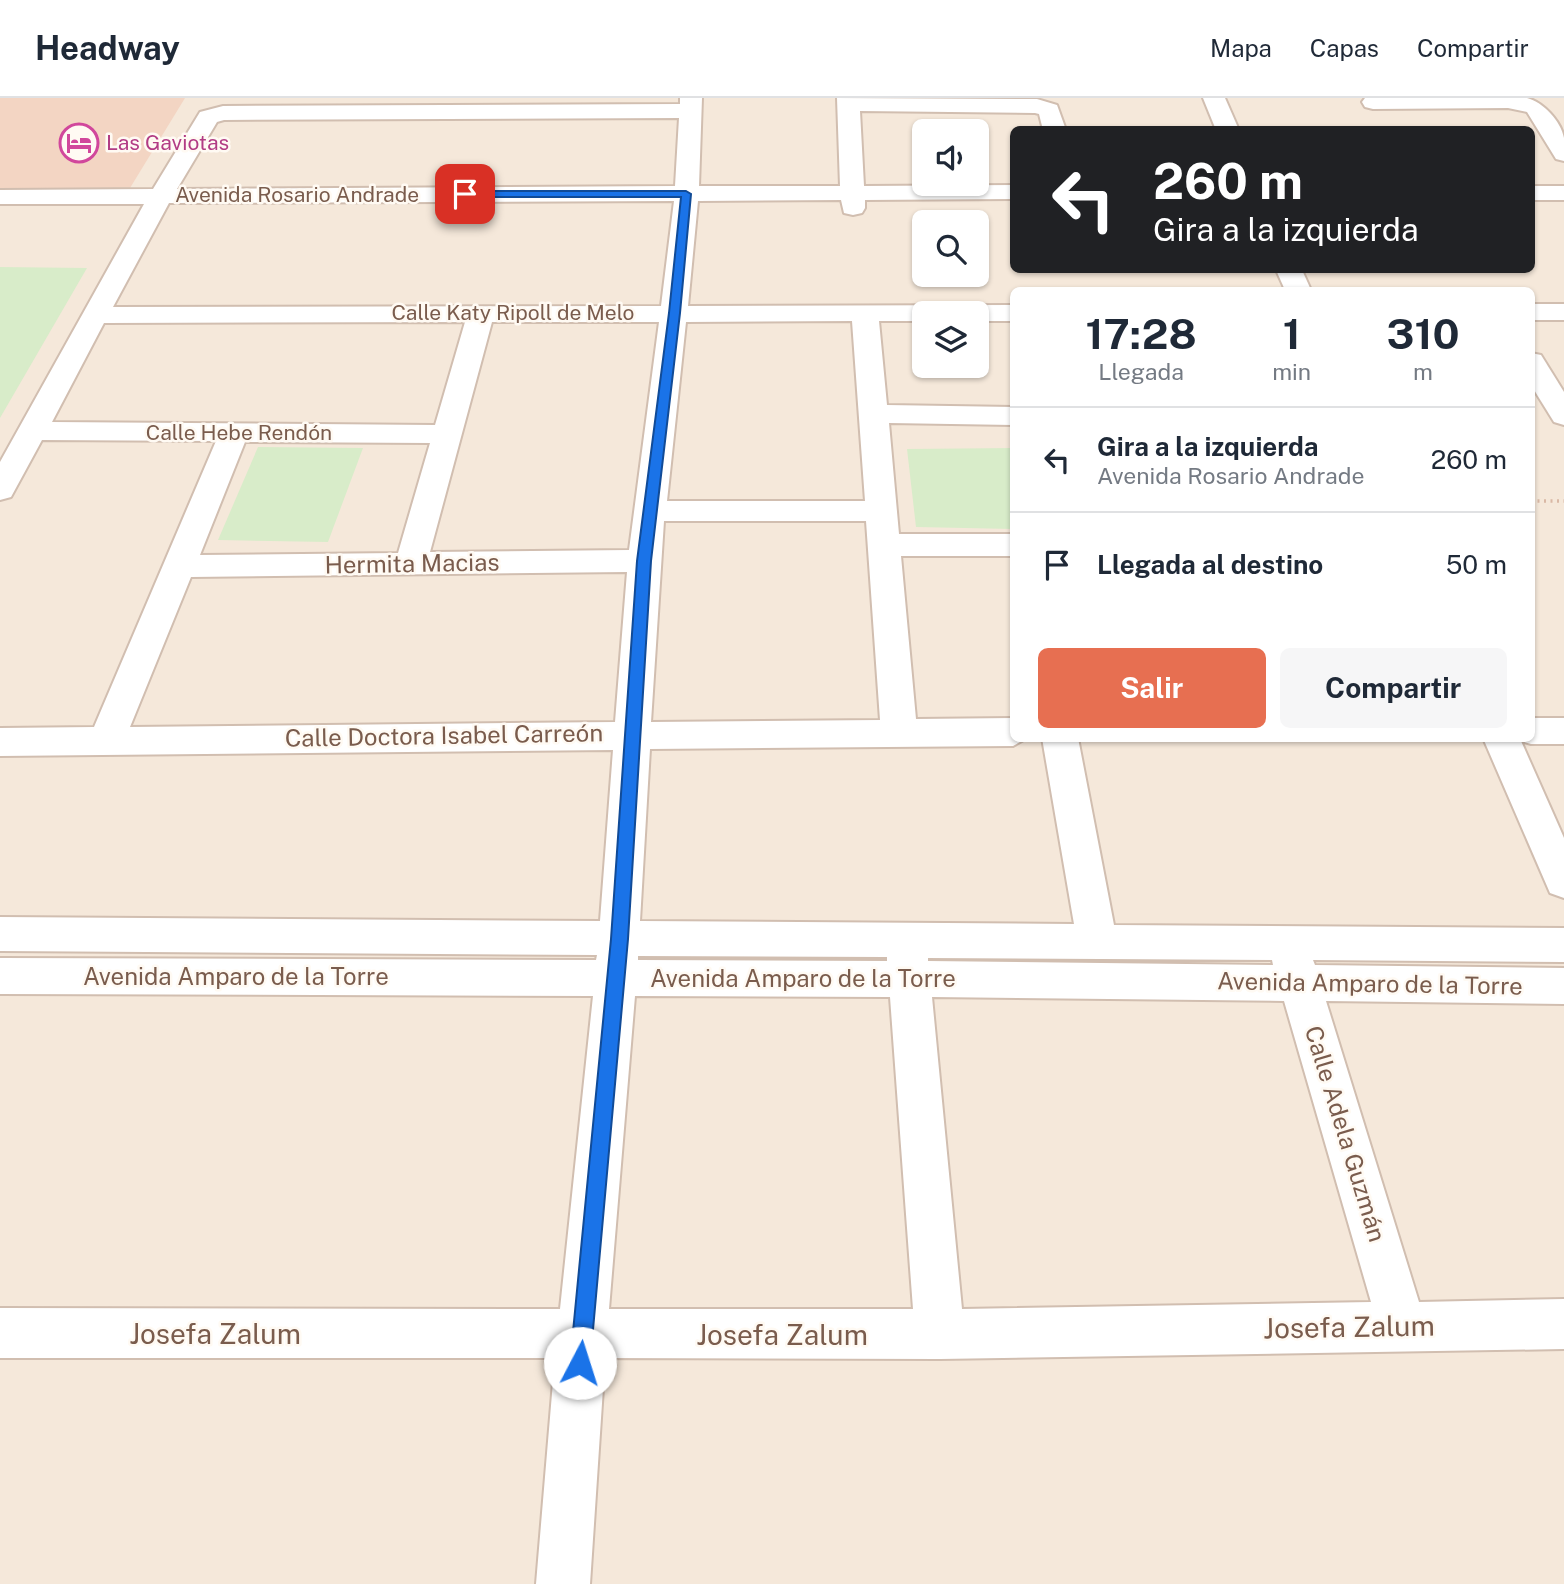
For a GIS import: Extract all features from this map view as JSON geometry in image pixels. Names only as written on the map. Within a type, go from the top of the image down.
[{"type":"street","points":[[1214,98],[1226,126]]},
{"type":"street","points":[[853,200],[848,101],[1037,106],[1049,110],[1054,126]]},
{"type":"street","points":[[1376,107],[1508,101],[1529,104],[1535,108],[1564,154]]},
{"type":"street","points":[[0,490],[156,203],[208,117],[223,113],[690,105],[686,201],[675,313],[644,561],[620,939],[582,1336],[563,1584]]},
{"type":"street","name":"Avenida Rosario Andrade","points":[[0,197],[156,203],[686,201],[853,200],[1010,192]]},
{"type":"street","points":[[1535,193],[1564,193]]},
{"type":"street","name":"Avenida Rosario Andrade","points":[[853,200],[1010,207]]},
{"type":"street","name":"Avenida Rosario Andrade","points":[[0,211],[156,203]]},
{"type":"street","points":[[1535,205],[1564,205]]},
{"type":"street","points":[[1535,312],[1564,312]]},
{"type":"street","points":[[865,313],[899,733]]},
{"type":"street","name":"Calle Katy Ripoll de Melo","points":[[97,315],[1010,313]]},
{"type":"street","points":[[411,564],[481,314]]},
{"type":"street","points":[[1535,368],[1564,416]]},
{"type":"street","points":[[872,414],[1010,416]]},
{"type":"street","name":"Calle Hebe Rendón","points":[[32,431],[446,434]]},
{"type":"street","points":[[107,740],[234,433]]},
{"type":"street","points":[[649,511],[881,511]]},
{"type":"street","points":[[885,545],[1010,545]]},
{"type":"street","name":"Hermita Macias","points":[[180,566],[644,561]]},
{"type":"street","points":[[1535,731],[1564,731]]},
{"type":"street","name":"Calle Doctora Isabel Carreón","points":[[0,742],[1010,732]]},
{"type":"street","points":[[1061,742],[1097,942]]},
{"type":"street","points":[[1503,742],[1564,881]]},
{"type":"street","name":"Avenida Amparo de la Torre","points":[[0,934],[620,939],[908,959],[1293,963],[1564,945]]},
{"type":"street","name":"Avenida Amparo de la Torre","points":[[0,976],[615,979],[908,959],[1097,942],[1293,963],[1564,986]]},
{"type":"street","points":[[908,959],[940,1334]]},
{"type":"street","name":"Calle Adela Guzmán","points":[[1293,963],[1402,1325]]},
{"type":"street","name":"Josefa Zalum","points":[[0,1333],[582,1336],[940,1334],[1564,1324]]},
{"type":"path","points":[[1535,501],[1564,501]]},
{"type":"shaded area","points":[[0,98],[1564,98],[1564,1584],[0,1584]]},
{"type":"green space","points":[[0,267],[87,268],[0,418]]},
{"type":"green space","points":[[258,447],[363,448],[328,542],[218,540]]},
{"type":"green space","points":[[1010,448],[1010,529],[916,527],[907,449]]},
{"type":"building","name":"Las Gaviotas","points":[[0,98],[185,98],[130,188],[0,189]]},
{"type":"place","name":"Las Gaviotas","points":[[79,143]]},
{"type":"route","points":[[465,194],[686,194],[675,313],[644,561],[620,939],[580,1363]]}]
